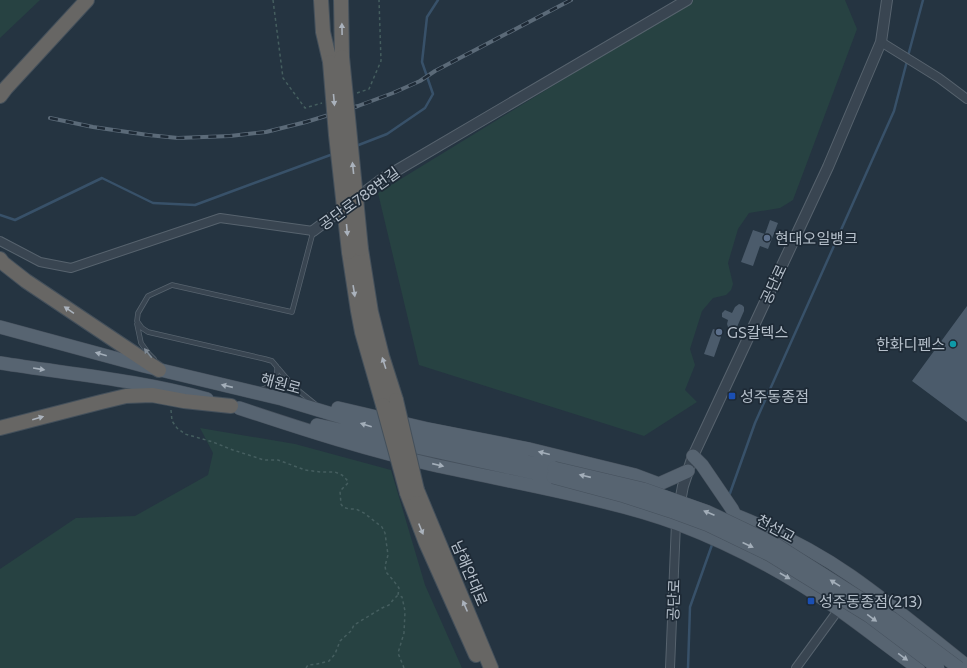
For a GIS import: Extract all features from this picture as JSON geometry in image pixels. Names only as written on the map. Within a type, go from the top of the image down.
[{"type":"highway","points":[[0,84],[82,0]]},
{"type":"highway","points":[[0,96],[87,0]]},
{"type":"highway","points":[[321,0],[323,32],[336,59]]},
{"type":"highway","points":[[330,0],[336,59]]},
{"type":"highway","points":[[341,0],[336,59],[336,135],[355,250],[357,305],[362,332],[390,403],[412,492]]},
{"type":"highway","points":[[0,259],[26,281],[160,366]]},
{"type":"highway","points":[[0,428],[126,396],[152,395],[184,401],[235,407]]},
{"type":"highway","name":"남해안대로","points":[[412,492],[426,543],[482,668]]},
{"type":"highway","name":"남해안대로","points":[[412,492],[491,668]]},
{"type":"main road","name":"해원로","points":[[0,327],[160,366],[175,374],[282,399],[378,428],[553,473]]},
{"type":"main road","points":[[0,363],[131,383],[187,394],[235,407],[374,450],[436,465],[571,493],[643,512],[682,526],[726,545],[812,591],[839,609],[918,668]]},
{"type":"main road","points":[[282,399],[343,408],[428,429],[529,449],[640,477],[659,484],[688,471]]},
{"type":"main road","points":[[235,407],[553,473]]},
{"type":"main road","points":[[697,461],[735,515],[764,527],[810,550],[850,575],[967,666]]},
{"type":"main road","name":"천선교","points":[[553,473],[670,511],[708,526],[770,555],[869,616],[938,668]]},
{"type":"main road","name":"천선교","points":[[553,473],[643,490],[708,512],[775,544],[893,619],[959,668]]},
{"type":"main road","points":[[623,507],[642,507],[650,502],[653,487],[640,477]]},
{"type":"street","name":"공단로788번길","points":[[0,241],[40,262],[71,268],[220,218],[313,231],[382,179],[687,0]]},
{"type":"street","name":"공단로","points":[[670,668],[682,526],[683,486],[688,471],[697,461],[828,167],[881,42],[888,0]]},
{"type":"street","points":[[881,42],[939,78],[967,99]]},
{"type":"street","points":[[796,668],[839,609]]},
{"type":"lane","points":[[160,366],[141,343],[137,321],[138,314],[148,296],[172,285],[292,312],[313,231]]},
{"type":"lane","points":[[137,321],[142,328],[148,332],[272,361],[294,387],[315,404]]},
{"type":"lane","points":[[250,391],[258,391],[270,385],[277,376],[277,367]]},
{"type":"path","points":[[169,398],[172,421],[177,428],[185,434],[264,460],[278,460],[305,470],[335,472],[342,475],[348,481],[348,483],[340,491],[341,504],[343,507],[356,509],[364,513],[382,527],[385,533],[388,555],[385,566],[386,572],[399,588],[398,595],[390,605],[382,608],[354,625],[351,631],[340,641],[335,654],[329,661],[308,665],[306,668]]},
{"type":"path","points":[[398,595],[402,597],[405,611],[404,633],[398,653],[404,668]]},
{"type":"green space","points":[[0,0],[40,0],[0,38]]},
{"type":"green space","points":[[693,0],[845,0],[857,29],[793,200],[780,208],[749,213],[738,229],[728,263],[733,284],[731,290],[726,295],[713,298],[702,311],[690,349],[695,365],[685,390],[697,402],[644,436],[419,365],[378,193]]},
{"type":"green space","points":[[200,428],[295,444],[391,470],[425,585],[462,668],[0,668],[0,569],[76,518],[135,516],[208,475],[213,453]]},
{"type":"building","points":[[770,220],[778,223],[768,249],[760,246],[753,266],[741,262],[753,230],[765,234]]},
{"type":"building","points":[[739,304],[744,307],[744,311],[737,327],[730,329],[727,324],[728,320],[722,317],[722,313],[725,310],[732,313],[735,307]]},
{"type":"building","name":"한화디펜스","points":[[967,306],[967,422],[912,381]]},
{"type":"building","points":[[713,329],[718,331],[721,337],[714,357],[704,354]]},
{"type":"waterway","points":[[356,146],[387,134],[425,108],[433,94],[422,62],[427,17],[438,0]]},
{"type":"waterway","points":[[908,56],[923,0]]},
{"type":"waterway","points":[[729,496],[755,423],[894,111],[907,61]]},
{"type":"waterway","points":[[0,215],[15,220],[102,178],[153,203],[195,205],[333,154]]},
{"type":"waterway","points":[[688,668],[690,607],[713,542]]},
{"type":"railway","points":[[50,118],[93,127],[178,138],[230,136],[266,132],[306,122],[358,106],[393,93],[420,81],[435,71],[571,0]]},
{"type":"place","name":"현대오일뱅크","points":[[767,238]]},
{"type":"place","name":"GS칼텍스","points":[[719,332]]},
{"type":"place","name":"한화디펜스","points":[[953,344]]},
{"type":"place","name":"성주동종점","points":[[732,396]]},
{"type":"place","name":"성주동종점(213)","points":[[811,601]]}]
